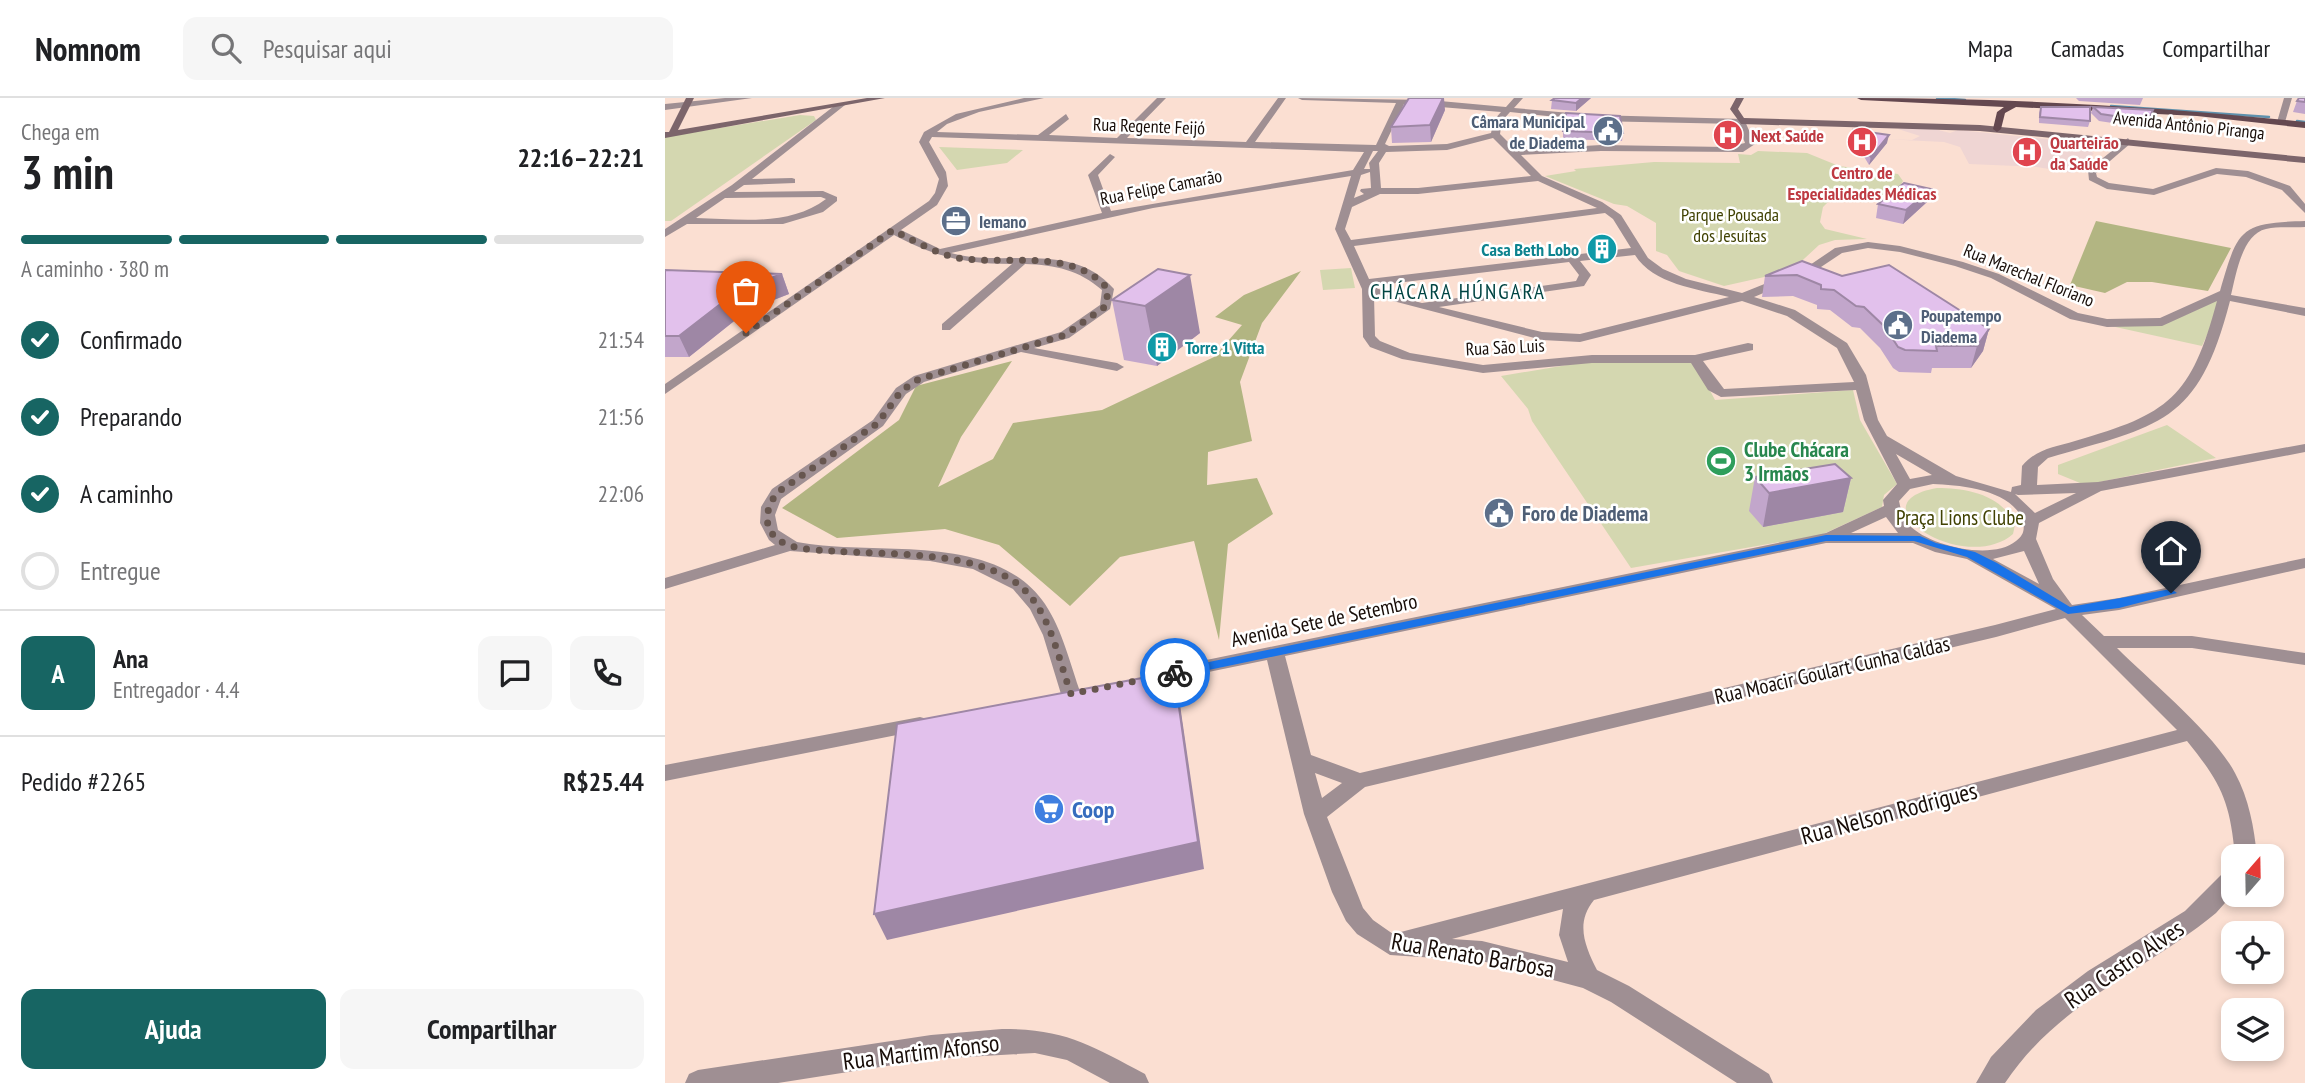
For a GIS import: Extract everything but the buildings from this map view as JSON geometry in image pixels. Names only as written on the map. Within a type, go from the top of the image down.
[{"type":"main road","points":[[669,134],[881,98]]},
{"type":"main road","points":[[1738,116],[1740,98]]},
{"type":"main road","points":[[1861,98],[2010,106],[2028,102],[2041,107],[2305,119]]},
{"type":"main road","points":[[1979,98],[2183,106],[2281,118],[2305,125]]},
{"type":"main road","points":[[2064,98],[2076,102]]},
{"type":"main road","points":[[669,134],[689,101]]},
{"type":"main road","points":[[2016,120],[2016,111],[2028,102]]},
{"type":"main road","points":[[1997,125],[2001,112],[2010,106]]},
{"type":"main road","name":"Avenida Antônio Piranga","points":[[1738,116],[1997,125],[2089,138],[2305,160]]},
{"type":"main road","name":"Avenida Antônio Piranga","points":[[1997,125],[2016,120],[2305,152]]},
{"type":"main road","points":[[2128,141],[2141,137],[2187,140]]},
{"type":"street","points":[[665,107],[689,101],[748,98]]},
{"type":"street","points":[[968,112],[970,98]]},
{"type":"street","points":[[665,390],[943,193],[946,184],[927,153],[924,142],[927,134],[968,112],[1040,98]]},
{"type":"street","points":[[1119,141],[1163,98]]},
{"type":"street","points":[[1249,145],[1282,98]]},
{"type":"street","points":[[1302,98],[1509,108]]},
{"type":"street","name":"Avenida Antônio Piranga","points":[[1437,98],[1601,119],[1738,116]]},
{"type":"street","points":[[1519,98],[1498,120],[1495,135],[1539,178],[1617,217],[1637,251],[1659,271],[1682,282],[1743,297],[1791,313],[1842,346],[1859,375],[1880,438],[1905,485]]},
{"type":"street","points":[[2281,118],[2288,98]]},
{"type":"street","points":[[1376,192],[1375,160],[1378,148],[1401,101]]},
{"type":"street","points":[[665,233],[743,182],[841,105]]},
{"type":"street","points":[[797,113],[824,117]]},
{"type":"street","points":[[1511,153],[1601,148],[1744,149],[1750,144],[1738,116]]},
{"type":"street","points":[[1040,138],[1066,117]]},
{"type":"street","name":"Rua Regente Feijó","points":[[927,134],[1378,148],[1447,147],[1495,135]]},
{"type":"street","points":[[2089,138],[2107,144],[2114,152]]},
{"type":"street","points":[[2128,141],[2091,172],[2095,181],[2107,186],[2162,191],[2206,174],[2225,171],[2259,176],[2286,188],[2305,190]]},
{"type":"street","points":[[1358,170],[1378,148]]},
{"type":"street","points":[[1107,214],[1093,175],[1110,157]]},
{"type":"street","points":[[1358,170],[1375,171]]},
{"type":"street","name":"Rua São Luis","points":[[1358,170],[1355,190],[1340,229],[1366,286],[1369,337],[1388,350],[1417,359],[1483,369],[1592,359],[1695,359],[1748,347]]},
{"type":"street","name":"Rua Felipe Camarão","points":[[937,253],[1107,214],[1358,170]]},
{"type":"street","points":[[1355,190],[1418,191],[1539,178]]},
{"type":"street","points":[[743,182],[792,181]]},
{"type":"street","points":[[2286,188],[2305,210]]},
{"type":"street","points":[[1350,204],[1376,192]]},
{"type":"street","points":[[684,221],[791,220],[813,215],[833,199],[823,194],[724,195]]},
{"type":"street","points":[[1346,244],[1606,210]]},
{"type":"street","points":[[2029,488],[2031,466],[2043,456],[2146,421],[2172,408],[2204,363],[2225,295],[2245,241],[2252,231],[2272,225],[2305,225]]},
{"type":"street","points":[[789,546],[770,528],[766,518],[767,506],[778,492],[878,423],[901,391],[919,379],[1065,335],[1106,306],[1108,289],[1082,268],[960,258],[937,253],[893,230]]},
{"type":"street","name":"Rua Marechal Floriano","points":[[1366,286],[1373,293],[1417,306],[1542,336],[1580,338],[1743,297],[1806,271],[1839,250],[1868,245],[1900,249],[1959,264],[1995,276],[2074,316],[2107,323],[2141,325],[2162,322],[2225,295]]},
{"type":"street","points":[[1366,286],[1637,251]]},
{"type":"street","points":[[1417,306],[1580,284],[1585,275],[1572,258]]},
{"type":"street","points":[[946,327],[1022,261]]},
{"type":"street","points":[[785,286],[811,286]]},
{"type":"street","points":[[2225,295],[2305,312]]},
{"type":"street","points":[[1020,350],[1117,367]]},
{"type":"street","points":[[1695,359],[1716,391],[1728,394],[1861,386]]},
{"type":"street","points":[[1880,438],[1950,479],[2001,493],[2015,502],[2031,521],[2032,531],[2028,540],[2006,552],[1971,554],[1933,546],[1916,538],[1894,519],[1890,509],[1896,491],[1905,485],[1933,479],[1950,479]]},
{"type":"street","points":[[2001,493],[2029,488],[2098,487],[2304,448]]},
{"type":"street","points":[[2031,521],[2098,487]]},
{"type":"street","name":"Avenida Sete de Setembro","points":[[1826,538],[1890,509]]},
{"type":"street","name":"Avenida Sete de Setembro","points":[[1125,683],[1826,538],[1916,538]]},
{"type":"street","points":[[2028,540],[2044,579],[2065,608],[2192,733],[2226,775],[2243,822],[2245,844]]},
{"type":"street","points":[[665,584],[789,546],[943,558],[990,569],[1019,585],[1040,607],[1078,692],[1047,699]]},
{"type":"street","points":[[1971,554],[2065,608]]},
{"type":"street","name":"Rua Moacir Goulart Cunha Caldas","points":[[1315,814],[1359,781],[1996,631],[2065,608],[2119,604],[2305,563]]},
{"type":"street","points":[[2102,642],[2192,642],[2305,659]]},
{"type":"street","name":"Rua Renato Barbosa","points":[[1275,654],[1315,814],[1354,914],[1365,927],[1390,945],[1482,951],[1588,978],[1641,1006],[1760,1083]]},
{"type":"street","points":[[665,773],[940,720]]},
{"type":"street","name":"Rua Nelson Rodrigues","points":[[1390,945],[2192,733]]},
{"type":"street","points":[[1302,760],[1359,781]]},
{"type":"street","points":[[1586,894],[1575,904],[1570,921],[1571,944],[1588,978]]},
{"type":"street","name":"Rua Castro Alves","points":[[1989,1083],[2000,1065],[2062,1004],[2112,967],[2216,902],[2221,895]]},
{"type":"street","name":"Rua Martim Afonso","points":[[698,1083],[931,1048],[1002,1041],[1035,1041],[1072,1049],[1136,1083]]},
{"type":"shaded area","name":"Quarteirão da Saúde","points":[[1923,126],[1950,133],[1958,130],[2046,139],[2089,149],[2094,154],[2091,156],[2093,161],[2084,161],[2083,168],[2072,173],[2037,167],[1969,164],[1960,147],[1944,142],[1883,139],[1912,140],[1920,136],[1898,129]]},
{"type":"green space","points":[[800,115],[814,116],[816,120],[671,221],[665,221],[665,137]]},
{"type":"green space","points":[[939,147],[1023,150],[1007,163],[957,170]]},
{"type":"green space","name":"Parque Pousada dos Jesuítas","points":[[1758,151],[1807,153],[1839,166],[1898,174],[1903,181],[1898,188],[1881,196],[1829,201],[1823,207],[1820,222],[1825,229],[1867,239],[1835,240],[1819,245],[1791,271],[1724,286],[1679,271],[1667,255],[1656,251],[1656,223],[1627,206],[1614,204],[1545,176],[1576,171],[1574,169],[1654,162],[1740,163],[1738,154],[1751,155]]},
{"type":"green space","points":[[2096,221],[2231,248],[2208,291],[2152,282],[2127,282],[2105,293],[2070,285]]},
{"type":"green space","points":[[1351,268],[1355,288],[1323,290],[1320,270]]},
{"type":"green space","points":[[1301,271],[1262,323],[1240,382],[1252,441],[1208,452],[1207,485],[1257,478],[1273,514],[1228,544],[1219,640],[1194,541],[1120,557],[1070,606],[999,545],[945,529],[837,538],[782,508],[899,420],[916,386],[1012,361],[961,437],[938,487],[993,459],[1013,423],[1102,410],[1214,357],[1242,325],[1215,317],[1244,295]]},
{"type":"green space","points":[[2225,295],[2202,346],[2079,319],[2123,325],[2155,324],[2170,321]]},
{"type":"green space","name":"Clube Chácara 3 Irmãos","points":[[1695,362],[1715,400],[1853,390],[1860,420],[1897,484],[1884,495],[1882,507],[1821,535],[1631,568],[1532,421],[1528,409],[1501,376],[1579,363]]},
{"type":"green space","points":[[2167,425],[2216,458],[2085,485],[2058,474],[2058,465]]},
{"type":"green space","name":"Praça Lions Clube","points":[[1937,488],[1972,492],[1993,500],[2002,507],[2015,525],[2013,534],[1992,545],[1969,547],[1945,542],[1925,532],[1911,520],[1906,507],[1914,496]]},
{"type":"waterway","points":[[1937,98],[1965,100]]},
{"type":"waterway","points":[[2111,106],[2269,117]]},
{"type":"waterway","points":[[2297,121],[2305,122]]},
{"type":"way so far","points":[[746,333],[893,230],[937,253],[960,258],[1067,265],[1092,273],[1108,289],[1106,306],[1097,314],[1065,335],[1041,344],[919,379],[901,391],[878,423],[778,492],[767,506],[766,518],[770,528],[789,546],[943,558],[990,569],[1019,585],[1040,607],[1071,694],[1175,673]]},
{"type":"place","name":"Câmara Municipal de Diadema","points":[[1608,131]]},
{"type":"place","name":"Next Saúde","points":[[1728,135]]},
{"type":"place","name":"Centro de Especialidades Médicas","points":[[1862,142]]},
{"type":"place","name":"Quarteirão da Saúde","points":[[2027,152]]},
{"type":"place","name":"Iemano","points":[[956,221]]},
{"type":"place","name":"Casa Beth Lobo","points":[[1602,249]]},
{"type":"place","name":"Poupatempo Diadema","points":[[1898,325]]},
{"type":"place","name":"Torre 1 Vitta","points":[[1162,347]]},
{"type":"place","name":"Clube Chácara 3 Irmãos","points":[[1721,461]]},
{"type":"place","name":"Foro de Diadema","points":[[1499,513]]},
{"type":"place","name":"Coop","points":[[1049,809]]},
{"type":"district","name":"CHÁCARA HÚNGARA","points":[[1458,291]]},
{"type":"route","points":[[1175,673],[1826,538],[1916,538],[1933,546],[1971,554],[2061,604],[2068,611],[2171,593]]}]
